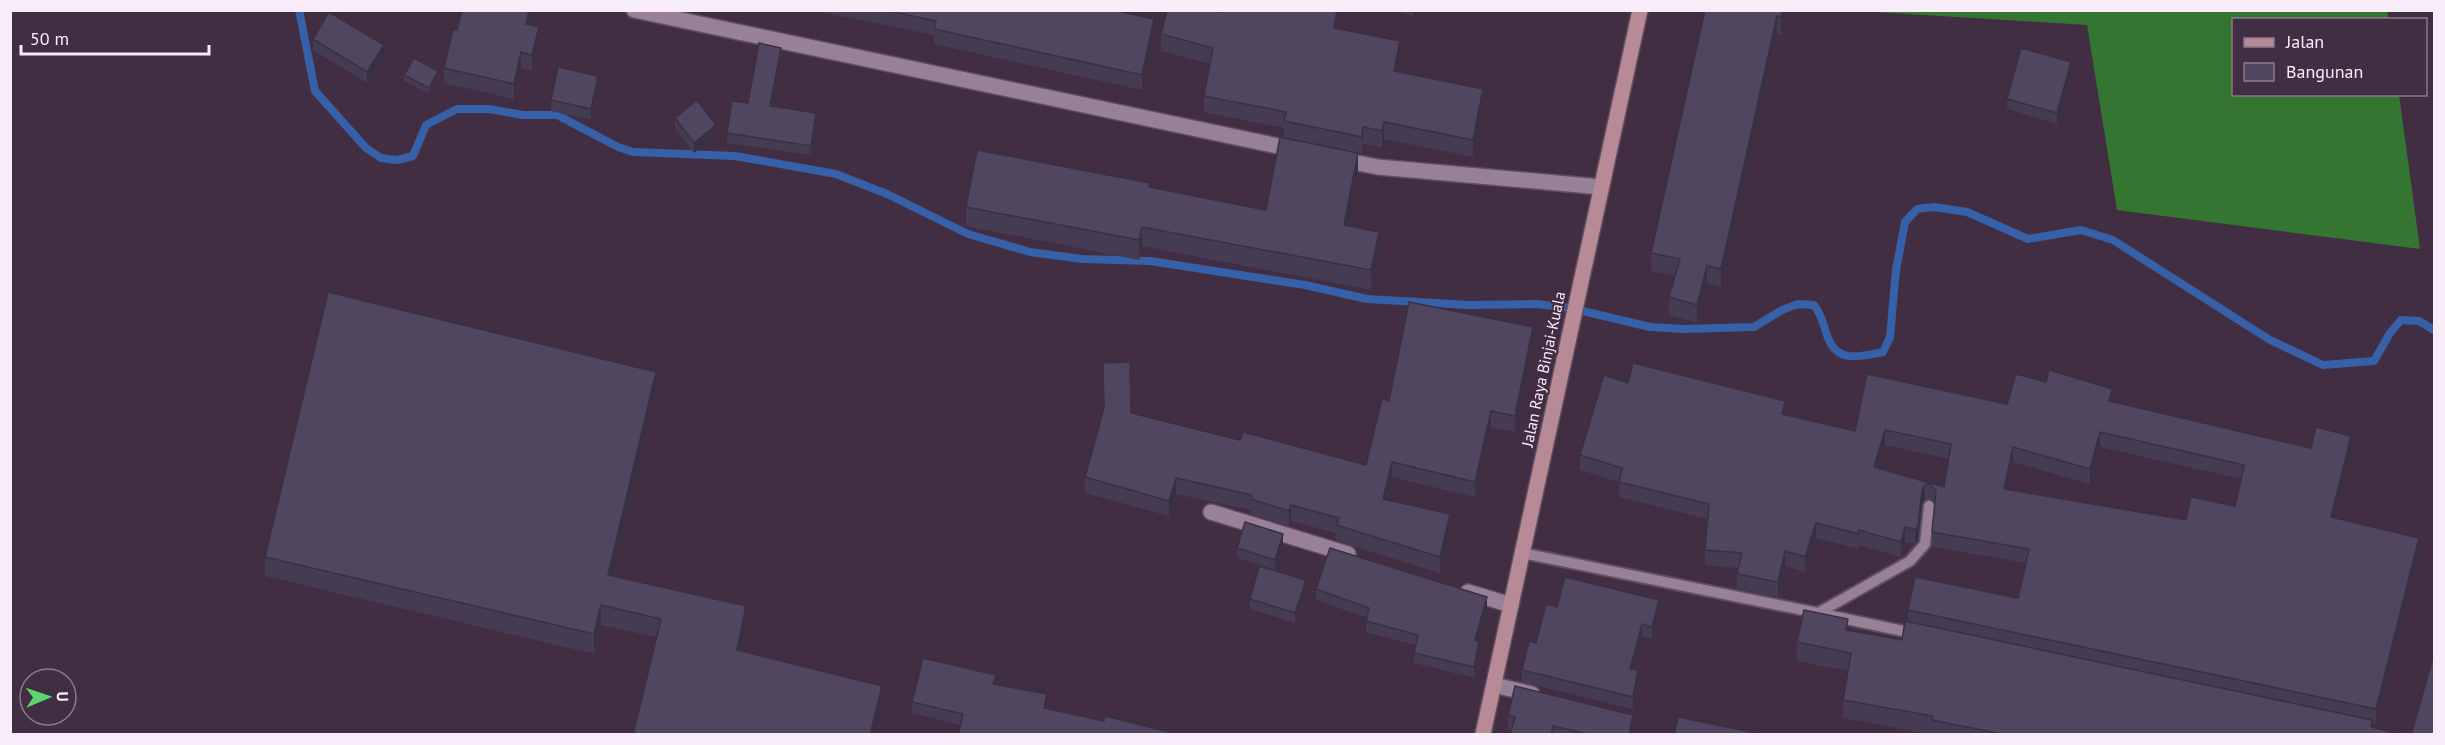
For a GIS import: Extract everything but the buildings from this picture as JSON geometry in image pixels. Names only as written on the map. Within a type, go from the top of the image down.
[{"type":"main road","name":"Jalan Raya Binjai-Kuala","points":[[1483,735],[1640,10]]},
{"type":"street","points":[[634,10],[1378,167],[1601,188]]},
{"type":"street","points":[[1211,512],[1366,560]]},
{"type":"street","points":[[1455,588],[1511,605]]},
{"type":"street","points":[[1494,685],[1549,698]]},
{"type":"lane","points":[[1818,613],[1910,561],[1925,544],[1929,506]]},
{"type":"lane","points":[[1522,553],[1934,638]]},
{"type":"green space","points":[[1859,11],[2387,11],[2389,18],[2232,18],[2232,96],[2399,96],[2420,249],[2117,210],[2087,25]]},
{"type":"waterway","points":[[299,10],[315,91],[366,148],[381,158],[397,160],[413,156],[426,125],[457,109],[489,109],[523,115],[557,115],[618,147],[633,152],[735,156],[836,174],[887,194],[968,234],[1030,252],[1082,259],[1150,261],[1305,285],[1367,299],[1469,305],[1537,304],[1570,308],[1650,327],[1684,329],[1754,327],[1782,310],[1798,304],[1814,305],[1821,316],[1831,345],[1843,355],[1850,356],[1883,352],[1890,337],[1896,270],[1905,222],[1917,209],[1934,207],[1967,212],[2028,239],[2081,230],[2113,240],[2270,340],[2323,365],[2374,361],[2390,333],[2401,320],[2419,321],[2434,330]]}]
